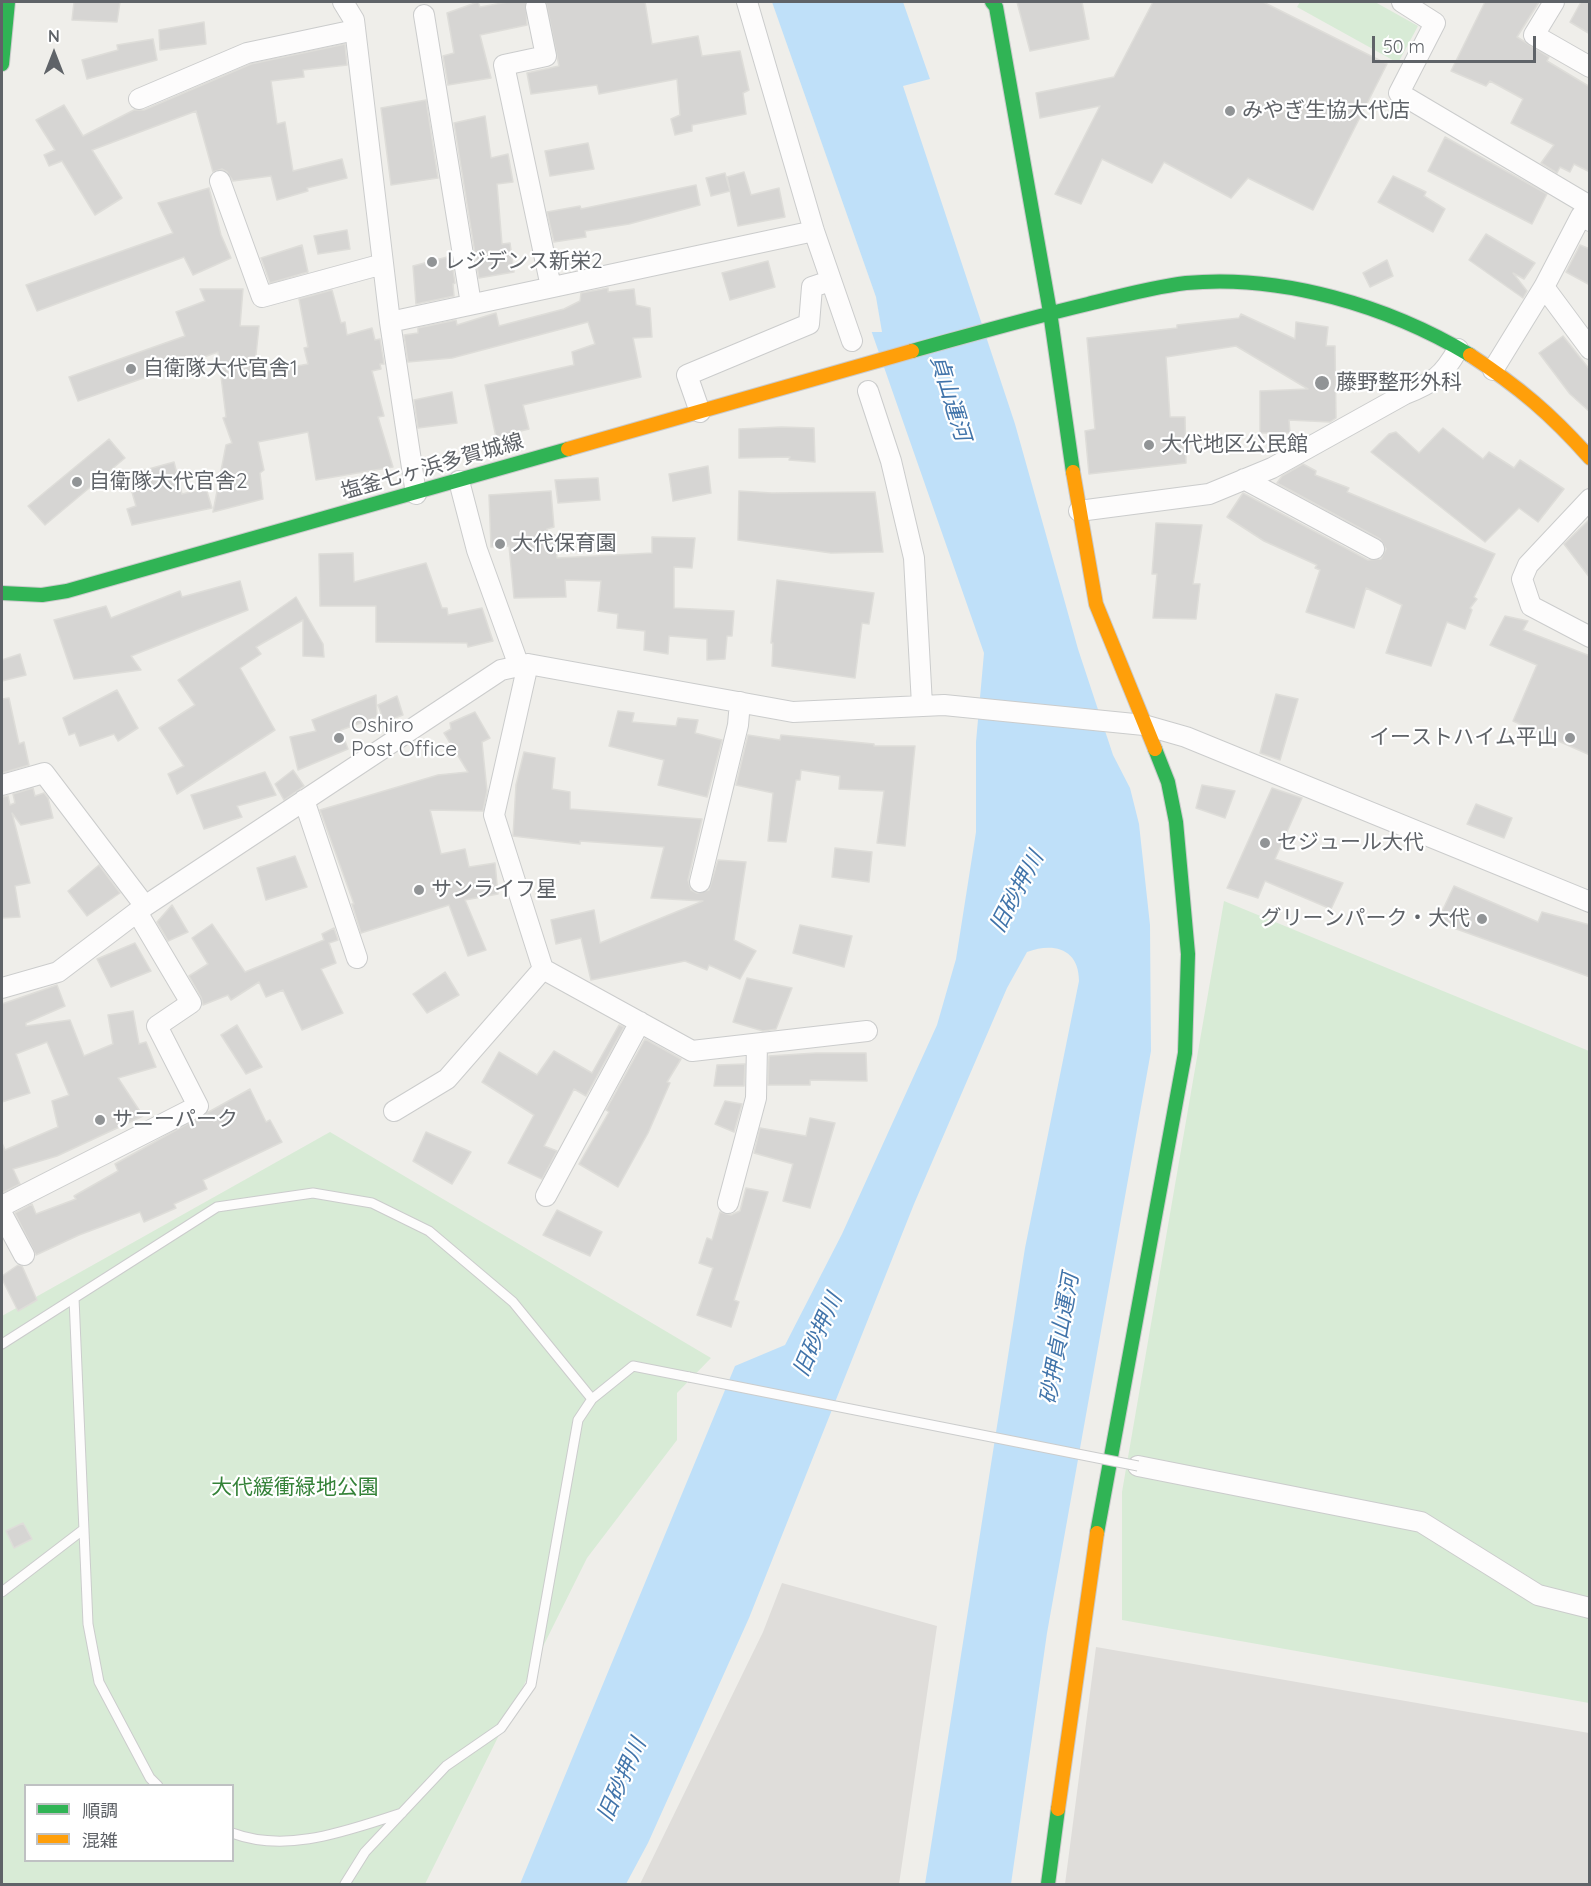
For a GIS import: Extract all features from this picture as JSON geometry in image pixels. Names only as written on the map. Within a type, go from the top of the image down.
[{"type":"street","points":[[2,64],[8,2]]},
{"type":"street","points":[[343,2],[354,20],[390,322],[416,494]]},
{"type":"street","points":[[747,2],[814,231],[852,341]]},
{"type":"street","points":[[992,2],[996,7],[1050,312],[1079,511],[1096,604],[1168,782],[1176,822],[1188,954],[1185,1053],[1176,1113],[1098,1525],[1048,1884]]},
{"type":"street","points":[[1402,2],[1435,23],[1400,93],[1587,211],[1493,370]]},
{"type":"street","points":[[1554,2],[1534,35],[1590,67]]},
{"type":"street","points":[[536,8],[546,56],[504,65],[551,287]]},
{"type":"street","points":[[424,15],[471,304]]},
{"type":"street","points":[[139,99],[247,53],[355,30]]},
{"type":"street","points":[[220,181],[262,297],[383,264]]},
{"type":"street","points":[[390,322],[814,231]]},
{"type":"street","points":[[700,412],[687,375],[809,324],[812,287],[830,281]]},
{"type":"street","points":[[1050,312],[1152,288],[1189,283],[1254,283],[1294,289],[1356,306],[1408,325],[1458,349],[1493,370],[1544,408],[1590,458]]},
{"type":"street","points":[[1544,287],[1590,349]]},
{"type":"street","name":"塩釜七ヶ浜多賀城線","points":[[2,593],[42,595],[67,591],[416,494],[1050,312]]},
{"type":"street","points":[[1079,511],[1209,494],[1272,468],[1405,394],[1426,386],[1445,372],[1458,349]]},
{"type":"street","points":[[868,391],[891,461],[914,558],[922,705]]},
{"type":"street","points":[[1244,479],[1374,549]]},
{"type":"street","points":[[459,481],[477,550],[523,665],[494,815],[543,969],[692,1051],[867,1031]]},
{"type":"street","points":[[1590,499],[1528,565],[1522,579],[1531,606],[1590,637]]},
{"type":"street","points":[[2,988],[58,972],[141,909],[304,800],[501,670],[523,665],[793,712],[944,705],[1144,725],[1186,737],[1590,902]]},
{"type":"street","points":[[699,882],[738,725],[740,702]]},
{"type":"street","points":[[2,785],[44,773],[141,909],[191,1003],[157,1026],[198,1106],[2,1206]]},
{"type":"street","points":[[304,800],[357,958]]},
{"type":"street","points":[[394,1111],[447,1079],[543,969]]},
{"type":"street","points":[[546,1196],[640,1022]]},
{"type":"street","points":[[728,1203],[756,1098],[757,1044]]},
{"type":"street","points":[[2,1214],[24,1255]]},
{"type":"street","points":[[1138,1466],[1421,1522],[1538,1595],[1590,1608]]},
{"type":"lane","points":[[2,1344],[217,1207],[313,1192],[372,1203],[429,1231],[513,1302],[592,1399]]},
{"type":"lane","points":[[74,1298],[88,1624],[99,1682],[150,1778],[157,1784]]},
{"type":"lane","points":[[345,1884],[365,1852],[446,1766],[501,1728],[531,1685],[578,1420],[592,1399],[633,1366],[1138,1466]]},
{"type":"lane","points":[[2,1592],[84,1529]]},
{"type":"lane","points":[[234,1834],[253,1841],[321,1838],[402,1813]]},
{"type":"shaded area","points":[[782,1583],[937,1626],[899,1884],[640,1884],[763,1632]]},
{"type":"shaded area","points":[[1096,1647],[1589,1733],[1589,1884],[1065,1884]]},
{"type":"green space","points":[[1300,2],[1375,2],[1418,26],[1398,63],[1297,7]]},
{"type":"green space","points":[[1224,901],[1589,1051],[1589,1703],[1122,1620],[1122,1492]]},
{"type":"green space","name":"大代緩衝緑地公園","points":[[330,1132],[711,1358],[677,1393],[677,1440],[587,1558],[425,1884],[2,1884],[2,1316]]},
{"type":"water","points":[[771,2],[903,2],[930,79],[903,86],[1015,424],[1078,649],[1113,755],[1130,788],[1139,824],[1150,925],[1151,1051],[1047,1633],[1011,1884],[925,1884],[1025,1248],[1079,981],[1078,970],[1070,955],[1055,948],[1027,952],[1007,988],[914,1204],[749,1618],[648,1843],[626,1884],[520,1884],[735,1366],[785,1345],[842,1234],[937,1025],[956,959],[976,832],[976,742],[984,653],[864,310]]},
{"type":"pier","points":[[768,2],[772,2],[876,297],[882,332],[868,332]]},
{"type":"building","points":[[74,2],[120,2],[117,22],[72,20]]},
{"type":"building","points":[[478,2],[480,7],[508,2],[526,2],[527,25],[480,35],[491,78],[448,85],[443,56],[454,53],[447,13]]},
{"type":"building","points":[[546,2],[645,2],[652,44],[698,36],[702,56],[740,51],[749,90],[743,93],[746,114],[692,125],[692,131],[675,135],[671,119],[680,115],[677,79],[599,94],[597,85],[531,94],[527,73],[559,66]]},
{"type":"building","points":[[1017,2],[1082,2],[1089,39],[1030,51]]},
{"type":"building","name":"みやぎ生協大代店","points":[[1153,2],[1263,2],[1387,64],[1313,210],[1248,178],[1231,198],[1164,162],[1152,183],[1102,159],[1081,204],[1055,194],[1100,106],[1040,118],[1036,93],[1114,77]]},
{"type":"building","points":[[1485,2],[1539,2],[1517,37],[1549,57],[1547,61],[1590,87],[1590,172],[1574,164],[1570,172],[1560,167],[1557,173],[1541,163],[1554,145],[1511,123],[1523,99],[1490,81],[1486,86],[1451,71]]},
{"type":"building","points":[[1581,2],[1590,2],[1590,34],[1570,22]]},
{"type":"building","points":[[204,22],[206,44],[160,50],[159,30]]},
{"type":"building","points":[[153,39],[157,60],[87,79],[82,60],[118,50],[117,45]]},
{"type":"building","points":[[345,44],[347,65],[303,70],[304,77],[271,81],[277,124],[285,122],[293,171],[342,159],[347,178],[307,188],[308,191],[277,200],[271,176],[233,181],[222,169],[213,172],[196,111],[92,150],[122,198],[95,215],[62,161],[49,166],[44,155],[55,150],[36,120],[64,105],[83,136],[134,110],[144,110],[251,64]]},
{"type":"building","points":[[426,100],[438,178],[391,185],[381,108]]},
{"type":"building","points":[[485,116],[491,158],[508,154],[513,182],[497,184],[502,244],[510,243],[514,272],[479,278],[454,123]]},
{"type":"building","points":[[1445,137],[1547,194],[1532,224],[1428,171]]},
{"type":"building","points":[[588,143],[594,169],[550,176],[545,151]]},
{"type":"building","points":[[744,172],[751,195],[779,188],[785,217],[738,226],[727,177]]},
{"type":"building","points":[[725,173],[730,191],[711,196],[706,178]]},
{"type":"building","points":[[1393,176],[1426,192],[1424,196],[1445,209],[1433,232],[1378,202]]},
{"type":"building","points":[[696,185],[700,205],[629,224],[585,231],[586,237],[554,242],[547,212],[580,206],[581,209]]},
{"type":"building","points":[[209,188],[221,235],[231,258],[193,275],[184,257],[37,311],[26,285],[173,233],[158,203]]},
{"type":"building","points":[[347,230],[350,249],[318,254],[314,236]]},
{"type":"building","points":[[1486,234],[1535,263],[1524,279],[1513,273],[1527,291],[1523,298],[1469,260]]},
{"type":"building","points":[[302,245],[308,272],[270,283],[261,258]]},
{"type":"building","points":[[1580,245],[1590,249],[1590,285],[1566,272]]},
{"type":"building","points":[[451,256],[455,283],[453,284],[454,296],[416,304],[413,266]]},
{"type":"building","points":[[1387,260],[1393,276],[1370,287],[1363,273]]},
{"type":"building","points":[[768,261],[775,287],[730,300],[722,273]]},
{"type":"building","points":[[608,288],[608,292],[634,289],[636,305],[650,308],[652,337],[633,338],[641,377],[523,405],[529,429],[496,437],[485,385],[574,365],[572,352],[595,344],[588,322],[452,358],[408,362],[404,335],[418,333],[418,328],[456,320],[457,325],[496,313],[499,326],[564,309],[580,301],[581,293]]},
{"type":"building","points":[[200,289],[243,289],[240,326],[259,326],[254,374],[308,364],[304,348],[308,347],[299,299],[332,290],[341,323],[345,322],[347,335],[372,328],[375,340],[380,339],[384,364],[380,364],[381,369],[372,371],[384,416],[378,417],[393,467],[316,480],[308,432],[258,442],[264,470],[260,473],[263,499],[213,512],[226,445],[232,443],[223,418],[226,417],[218,352],[78,401],[69,377],[185,336],[176,312],[205,301]]},
{"type":"building","points":[[1241,314],[1295,339],[1296,322],[1328,327],[1326,346],[1335,346],[1336,418],[1330,422],[1289,420],[1290,433],[1260,433],[1260,391],[1308,389],[1236,346],[1166,357],[1170,417],[1185,417],[1186,463],[1089,474],[1085,431],[1095,429],[1087,338],[1177,328],[1177,325],[1239,318]]},
{"type":"building","points":[[1563,336],[1590,370],[1590,412],[1570,394],[1539,353]]},
{"type":"building","points":[[452,392],[457,423],[418,428],[414,400]]},
{"type":"building","points":[[814,428],[815,462],[789,460],[790,457],[739,458],[739,429]]},
{"type":"building","points":[[1443,428],[1483,459],[1489,452],[1514,468],[1520,460],[1564,489],[1538,522],[1519,508],[1485,542],[1371,452],[1389,434],[1396,432],[1419,453]]},
{"type":"building","name":"自衛隊大代官舎2","points":[[109,439],[125,458],[45,525],[28,506]]},
{"type":"building","points":[[174,462],[182,494],[206,488],[212,508],[132,525],[127,509],[136,506],[127,475]]},
{"type":"building","points":[[1303,464],[1316,471],[1315,475],[1349,488],[1347,492],[1495,554],[1474,597],[1477,599],[1470,608],[1472,610],[1465,629],[1447,622],[1431,666],[1386,653],[1402,605],[1366,588],[1354,628],[1306,612],[1320,570],[1315,568],[1317,565],[1264,541],[1227,517],[1243,493],[1368,560],[1381,559],[1386,549],[1380,539],[1277,483],[1282,476]]},
{"type":"building","points":[[708,466],[711,493],[673,501],[669,474]]},
{"type":"building","points":[[598,478],[600,500],[558,503],[555,480]]},
{"type":"building","points":[[551,491],[554,527],[547,529],[547,534],[555,535],[557,558],[652,553],[652,537],[695,538],[692,568],[674,567],[674,608],[734,611],[732,636],[727,636],[725,659],[707,660],[707,639],[669,636],[668,654],[644,650],[645,631],[617,628],[618,614],[598,611],[601,581],[565,580],[566,597],[514,598],[509,546],[491,547],[489,495]]},
{"type":"building","points":[[739,491],[875,492],[883,552],[831,553],[738,540]]},
{"type":"building","points":[[1590,519],[1590,578],[1564,544]]},
{"type":"building","points":[[1156,523],[1202,525],[1193,584],[1200,584],[1196,619],[1153,618],[1157,574],[1152,574]]},
{"type":"building","points":[[353,553],[354,582],[426,563],[442,608],[447,608],[448,615],[482,608],[493,641],[468,647],[467,643],[376,642],[376,606],[320,606],[319,554]]},
{"type":"building","points":[[777,580],[874,593],[869,624],[862,623],[855,678],[772,666],[773,643],[771,643]]},
{"type":"building","points":[[240,581],[248,610],[131,656],[141,670],[74,679],[54,620],[106,606],[111,618],[180,591],[182,597]]},
{"type":"building","points":[[296,597],[323,644],[324,657],[303,656],[303,620],[256,647],[261,654],[240,668],[275,730],[177,794],[168,774],[184,766],[159,728],[195,705],[178,680]]},
{"type":"building","points":[[1505,616],[1528,621],[1523,630],[1590,656],[1590,755],[1513,721],[1537,665],[1490,645]]},
{"type":"building","points":[[20,654],[26,675],[2,681],[2,660]]},
{"type":"building","points":[[117,690],[138,728],[118,741],[114,734],[80,746],[75,733],[69,735],[63,718]]},
{"type":"building","points":[[1276,694],[1298,699],[1280,760],[1260,753]]},
{"type":"building","points":[[376,695],[377,717],[341,730],[348,749],[298,770],[290,737],[316,731],[312,720]]},
{"type":"building","points":[[397,696],[403,715],[384,722],[378,705]]},
{"type":"building","points":[[9,698],[19,744],[24,742],[29,765],[2,773],[2,699]]},
{"type":"building","points":[[618,711],[634,713],[632,722],[676,726],[678,718],[698,720],[695,733],[722,740],[707,797],[658,785],[664,760],[609,746]]},
{"type":"building","points":[[475,712],[490,738],[482,742],[487,791],[483,811],[430,810],[441,854],[465,849],[469,867],[495,863],[498,894],[465,900],[486,950],[468,956],[449,905],[361,933],[352,904],[354,904],[320,810],[438,775],[468,772],[444,733],[451,729],[450,723]]},
{"type":"building","points":[[748,735],[780,740],[781,735],[874,744],[874,746],[915,746],[905,846],[877,843],[884,791],[839,789],[840,776],[801,770],[800,780],[796,780],[786,842],[768,841],[773,793],[736,785]]},
{"type":"building","points":[[524,752],[555,758],[552,789],[570,792],[570,809],[702,819],[688,880],[691,890],[697,893],[709,890],[718,860],[746,862],[734,940],[756,951],[740,979],[709,965],[707,970],[685,961],[591,980],[581,938],[556,944],[551,920],[594,910],[600,943],[703,901],[651,898],[664,847],[580,841],[580,844],[513,836],[516,785]]},
{"type":"building","points":[[293,770],[304,786],[284,800],[275,784]]},
{"type":"building","points":[[265,772],[276,795],[237,806],[242,817],[204,829],[191,795]]},
{"type":"building","points":[[1202,785],[1235,791],[1225,818],[1196,808]]},
{"type":"building","points":[[33,788],[35,796],[44,793],[48,798],[53,818],[21,825],[12,813],[30,883],[15,886],[20,917],[2,918],[2,797],[8,796],[10,805],[15,803],[13,794]]},
{"type":"building","name":"セジュール大代","points":[[1272,788],[1302,798],[1275,859],[1343,883],[1331,909],[1265,881],[1258,898],[1227,888]]},
{"type":"building","points":[[1476,804],[1512,818],[1504,838],[1467,824]]},
{"type":"building","points":[[835,848],[872,852],[869,882],[832,877]]},
{"type":"building","points":[[295,856],[307,887],[266,900],[257,868]]},
{"type":"building","points":[[99,865],[120,893],[87,916],[68,891]]},
{"type":"building","points":[[1454,886],[1538,922],[1542,912],[1590,925],[1590,977],[1437,922]]},
{"type":"building","points":[[172,905],[188,932],[168,941],[157,922]]},
{"type":"building","points":[[212,924],[245,972],[324,940],[322,934],[334,928],[338,940],[329,943],[336,963],[321,969],[343,1013],[302,1030],[283,990],[266,997],[259,982],[231,1000],[228,995],[203,1005],[189,976],[208,964],[192,938]]},
{"type":"building","points":[[800,925],[852,936],[844,967],[793,953]]},
{"type":"building","points":[[135,943],[151,971],[111,987],[97,959]]},
{"type":"building","points":[[445,972],[459,995],[427,1013],[413,994]]},
{"type":"building","points":[[747,978],[792,988],[776,1029],[763,1031],[733,1022]]},
{"type":"building","points":[[57,985],[65,1006],[26,1023],[26,1026],[70,1020],[84,1056],[113,1044],[108,1015],[133,1011],[139,1044],[146,1042],[156,1067],[118,1078],[143,1116],[57,1156],[13,1169],[20,1184],[2,1193],[2,1143],[5,1150],[58,1127],[52,1101],[69,1095],[47,1042],[16,1054],[30,1093],[2,1102],[2,1004]]},
{"type":"building","points":[[237,1025],[262,1067],[246,1074],[221,1035]]},
{"type":"building","points":[[619,1025],[624,1027],[586,1096],[574,1089],[544,1146],[557,1151],[542,1179],[508,1163],[534,1115],[482,1082],[499,1052],[537,1075],[554,1051],[592,1073]]},
{"type":"building","points":[[645,1039],[681,1059],[667,1082],[670,1083],[648,1133],[618,1187],[579,1164],[609,1112],[606,1110]]},
{"type":"building","points":[[866,1053],[867,1081],[810,1080],[810,1085],[768,1085],[769,1056]]},
{"type":"building","points":[[745,1064],[744,1086],[714,1086],[717,1065]]},
{"type":"building","points":[[250,1089],[266,1122],[270,1120],[282,1142],[203,1180],[207,1189],[174,1204],[176,1208],[144,1222],[140,1212],[79,1235],[36,1255],[15,1213],[32,1204],[36,1214],[76,1199],[74,1196],[118,1171],[115,1164]]},
{"type":"building","points":[[725,1101],[742,1104],[734,1132],[715,1124]]},
{"type":"building","points":[[810,1118],[835,1123],[810,1208],[783,1201],[793,1164],[754,1153],[760,1128],[806,1136]]},
{"type":"building","points":[[426,1132],[471,1152],[452,1184],[413,1161]]},
{"type":"building","points":[[746,1188],[768,1192],[734,1300],[739,1302],[731,1327],[697,1315],[713,1268],[699,1263],[707,1238],[712,1240],[720,1212],[731,1215],[740,1211]]},
{"type":"building","points":[[557,1210],[602,1232],[590,1256],[543,1235]]},
{"type":"building","points":[[18,1265],[22,1266],[37,1300],[18,1311],[2,1276]]},
{"type":"building","points":[[23,1523],[32,1539],[14,1548],[6,1531]]},
{"type":"traffic: fast","points":[[2,64],[8,2]]},
{"type":"traffic: fast","points":[[992,2],[996,7],[1050,312],[1073,472]]},
{"type":"traffic: fast","points":[[912,351],[1137,292],[1186,283],[1222,282],[1259,284],[1333,297],[1405,322],[1470,355]]},
{"type":"traffic: fast","points":[[2,593],[42,595],[67,591],[568,449]]},
{"type":"traffic: fast","points":[[1097,1533],[1185,1053],[1188,954],[1176,822],[1168,782],[1155,749]]},
{"type":"traffic: fast","points":[[1048,1884],[1058,1809]]},
{"type":"traffic: slow","points":[[568,449],[912,351]]},
{"type":"traffic: slow","points":[[1470,355],[1534,402],[1590,458]]},
{"type":"traffic: slow","points":[[1073,472],[1096,604],[1155,749]]},
{"type":"traffic: slow","points":[[1058,1809],[1097,1533]]},
{"type":"place","name":"みやぎ生協大代店","points":[[1230,111]]},
{"type":"place","name":"レジデンス新栄2","points":[[432,262]]},
{"type":"place","name":"自衛隊大代官舎1","points":[[131,369]]},
{"type":"place","name":"藤野整形外科","points":[[1322,383]]},
{"type":"place","name":"大代地区公民館","points":[[1149,445]]},
{"type":"place","name":"自衛隊大代官舎2","points":[[77,482]]},
{"type":"place","name":"大代保育園","points":[[500,544]]},
{"type":"place","name":"Oshiro Post Office","points":[[339,738]]},
{"type":"place","name":"イーストハイム平山","points":[[1570,738]]},
{"type":"place","name":"セジュール大代","points":[[1265,843]]},
{"type":"place","name":"サンライフ星","points":[[419,890]]},
{"type":"place","name":"グリーンパーク・大代","points":[[1482,919]]},
{"type":"place","name":"サニーパーク","points":[[100,1120]]},
{"type":"water label","name":"貞山運河","points":[[950,398]]},
{"type":"water label","name":"旧砂押川","points":[[1017,892]]},
{"type":"water label","name":"旧砂押川","points":[[818,1335]]},
{"type":"water label","name":"砂押貞山運河","points":[[1060,1339]]},
{"type":"water label","name":"旧砂押川","points":[[622,1780]]}]
